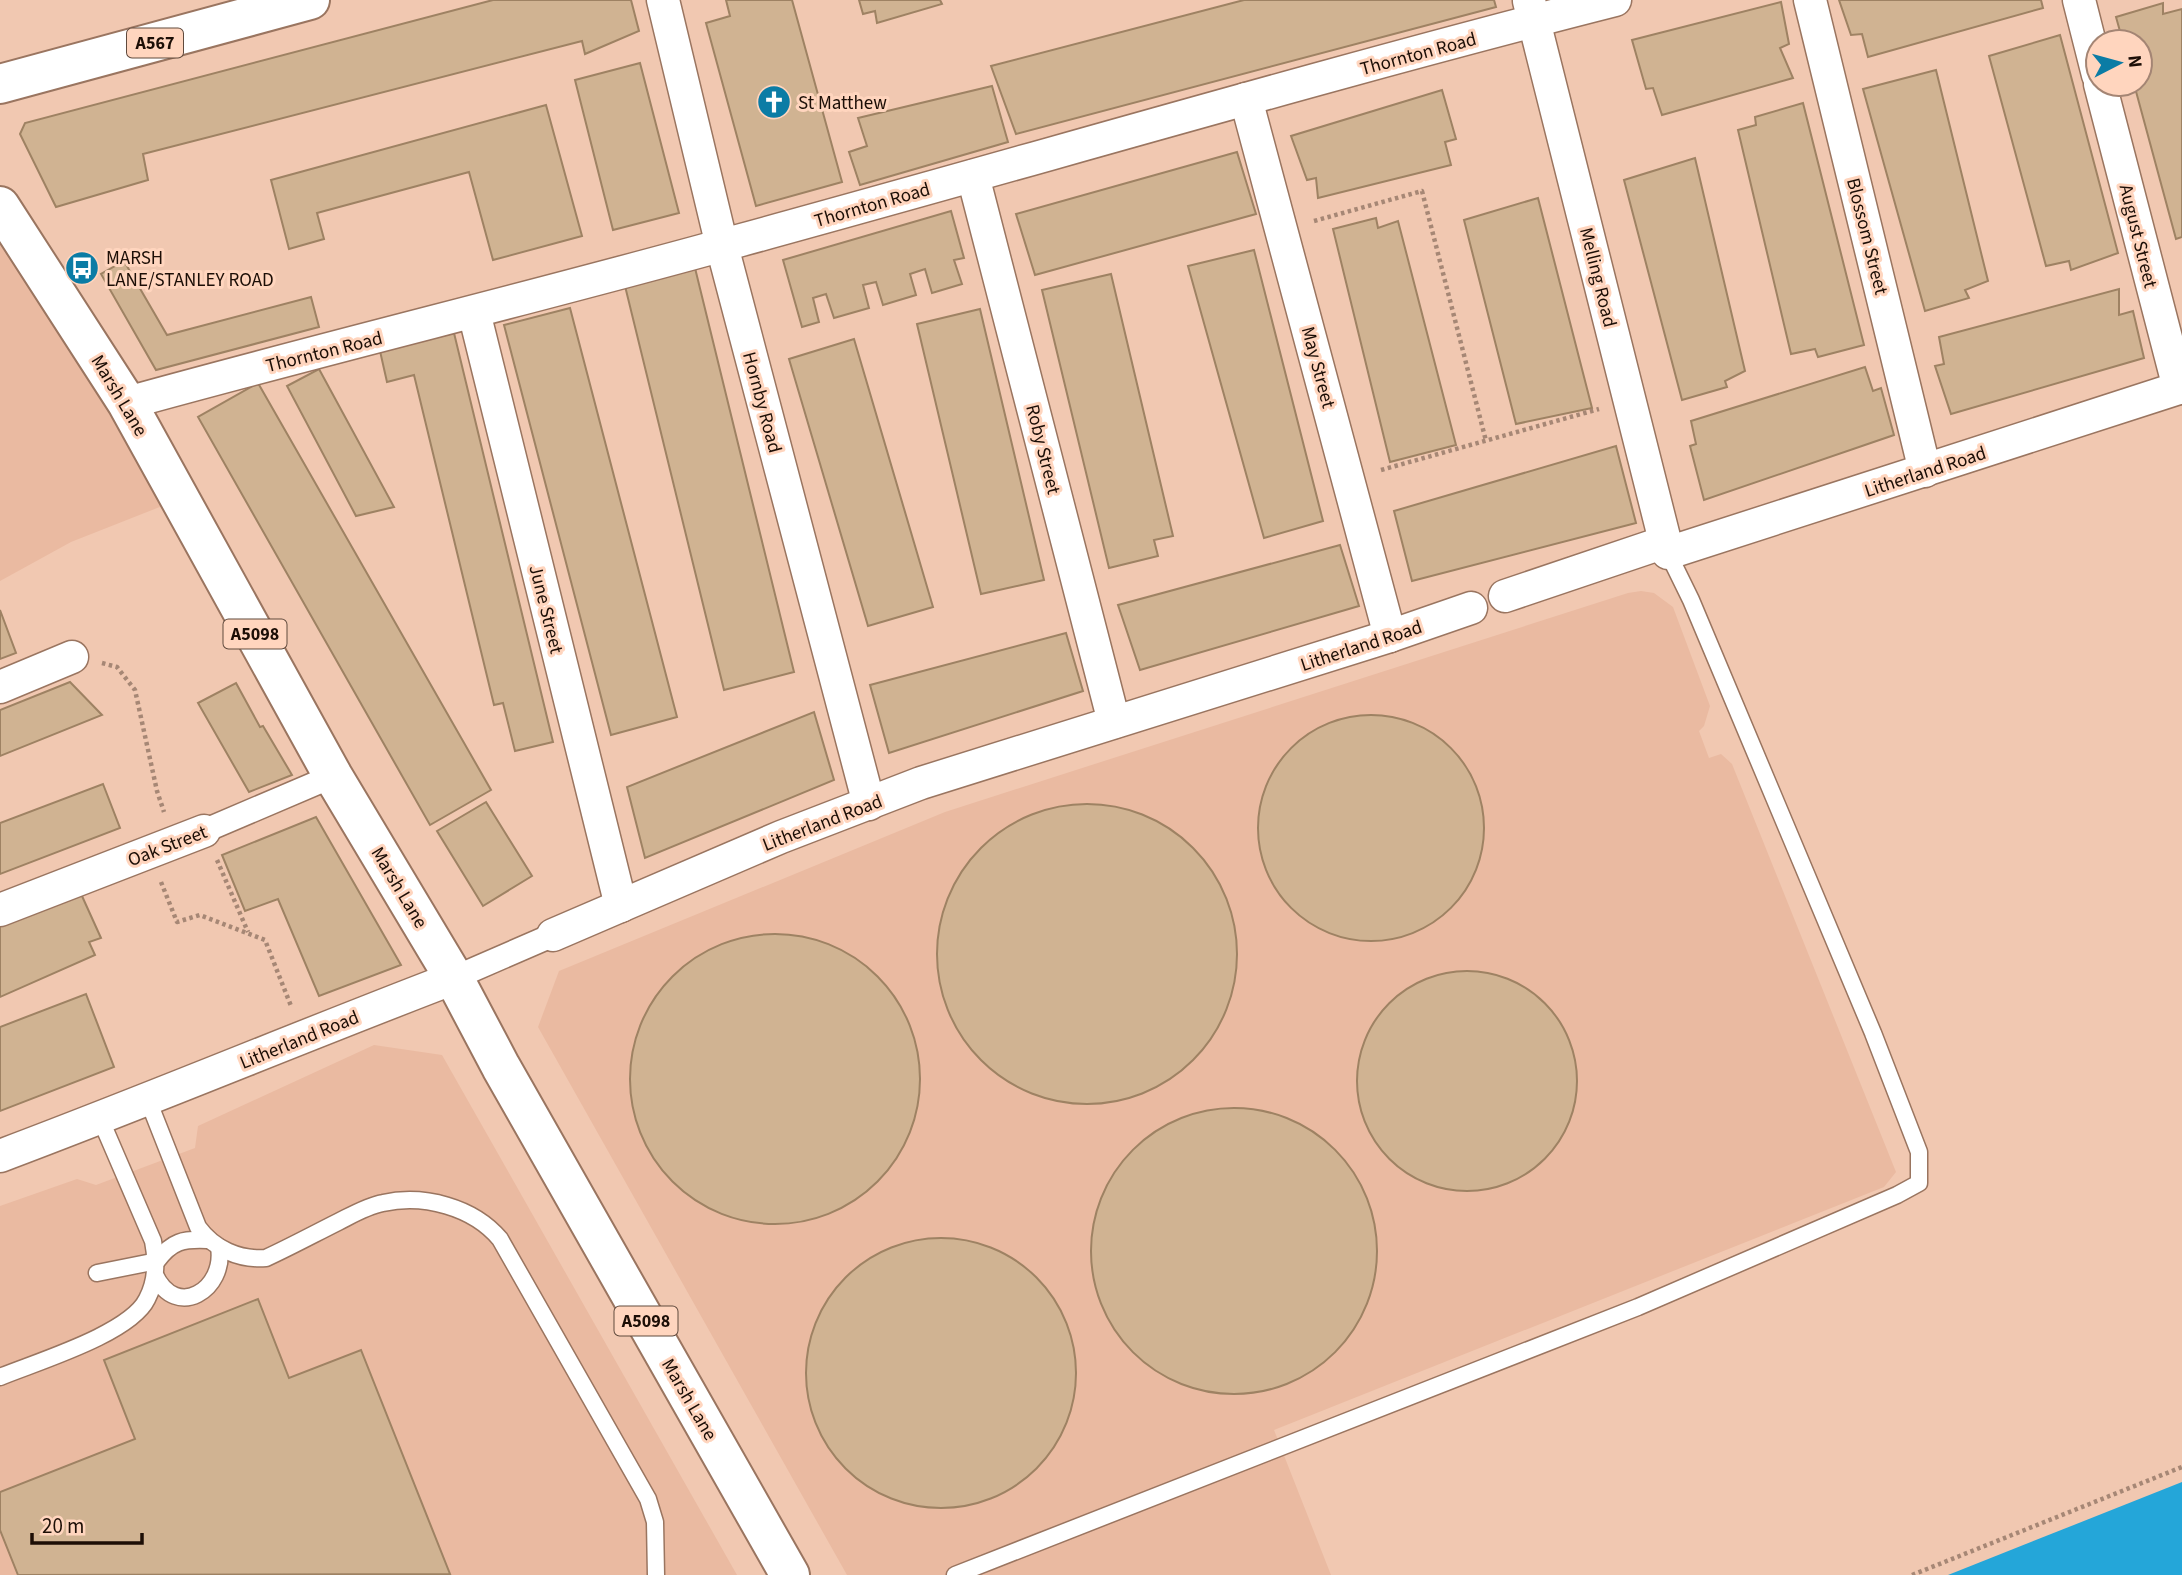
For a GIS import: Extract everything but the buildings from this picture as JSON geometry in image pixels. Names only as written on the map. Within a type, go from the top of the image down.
[{"type":"main road","name":"A567","points":[[0,84],[310,0]]},
{"type":"main road","name":"Marsh Lane","points":[[0,206],[127,403],[333,776],[454,978],[501,1068],[790,1575]]},
{"type":"street","name":"Hornby Road","points":[[663,0],[722,246],[869,804]]},
{"type":"street","name":"Thornton Road","points":[[127,403],[722,246],[973,176],[1247,99],[1532,11],[1615,0]]},
{"type":"street","name":"Blossom Street","points":[[1810,0],[1925,471]]},
{"type":"street","points":[[2079,0],[2086,28]]},
{"type":"street","name":"Melling Road","points":[[1532,11],[1666,548]]},
{"type":"street","name":"August Street","points":[[2104,98],[2180,388]]},
{"type":"street","name":"May Street","points":[[1247,99],[1390,636]]},
{"type":"street","name":"Roby Street","points":[[973,176],[1114,722]]},
{"type":"street","name":"June Street","points":[[474,312],[621,906]]},
{"type":"street","name":"Litherland Road","points":[[0,1156],[454,978],[781,837],[921,783],[1390,636],[1505,596],[1925,471],[2180,388]]},
{"type":"street","points":[[0,687],[72,657]]},
{"type":"street","name":"Oak Street","points":[[0,910],[204,831],[333,776]]},
{"type":"lane","points":[[955,1575],[1638,1307],[1919,1183],[1919,1152],[1873,1033],[1691,600],[1666,548]]},
{"type":"lane","points":[[100,1118],[153,1241],[161,1287],[168,1294],[189,1297],[200,1293],[218,1274],[221,1259],[213,1244],[198,1227],[148,1100]]},
{"type":"lane","points":[[0,1377],[103,1336],[135,1313],[147,1301],[156,1268],[165,1249],[185,1239],[213,1244],[251,1259],[266,1258],[360,1211],[382,1203],[403,1201],[441,1204],[469,1213],[488,1224],[500,1239],[648,1499],[655,1522],[656,1575]]},
{"type":"lane","points":[[97,1273],[156,1268]]},
{"type":"path","points":[[1282,229],[1422,191],[1486,441]]},
{"type":"path","points":[[1349,479],[1630,401]]},
{"type":"path","points":[[72,657],[117,667],[135,690],[157,791],[161,847],[177,922],[200,915],[265,940],[303,1036]]},
{"type":"path","points":[[204,831],[249,933]]},
{"type":"path","points":[[1912,1575],[2182,1467]]},
{"type":"shaded area","points":[[0,206],[180,499],[71,542],[0,581]]},
{"type":"shaded area","points":[[1641,591],[1654,593],[1673,607],[1710,706],[1704,726],[1699,731],[1709,758],[1721,754],[1732,764],[1896,1172],[1884,1187],[1274,1430],[1331,1575],[847,1575],[538,1027],[559,971],[945,812]]},
{"type":"shaded area","points":[[374,1045],[442,1055],[737,1575],[0,1575],[0,1206],[77,1179],[96,1185],[195,1148],[198,1126]]},
{"type":"water","points":[[2182,1482],[2182,1575],[1948,1575]]},
{"type":"place","name":"St Matthew","points":[[774,102]]},
{"type":"place","name":"MARSH LANE/STANLEY ROAD","points":[[82,268]]}]
